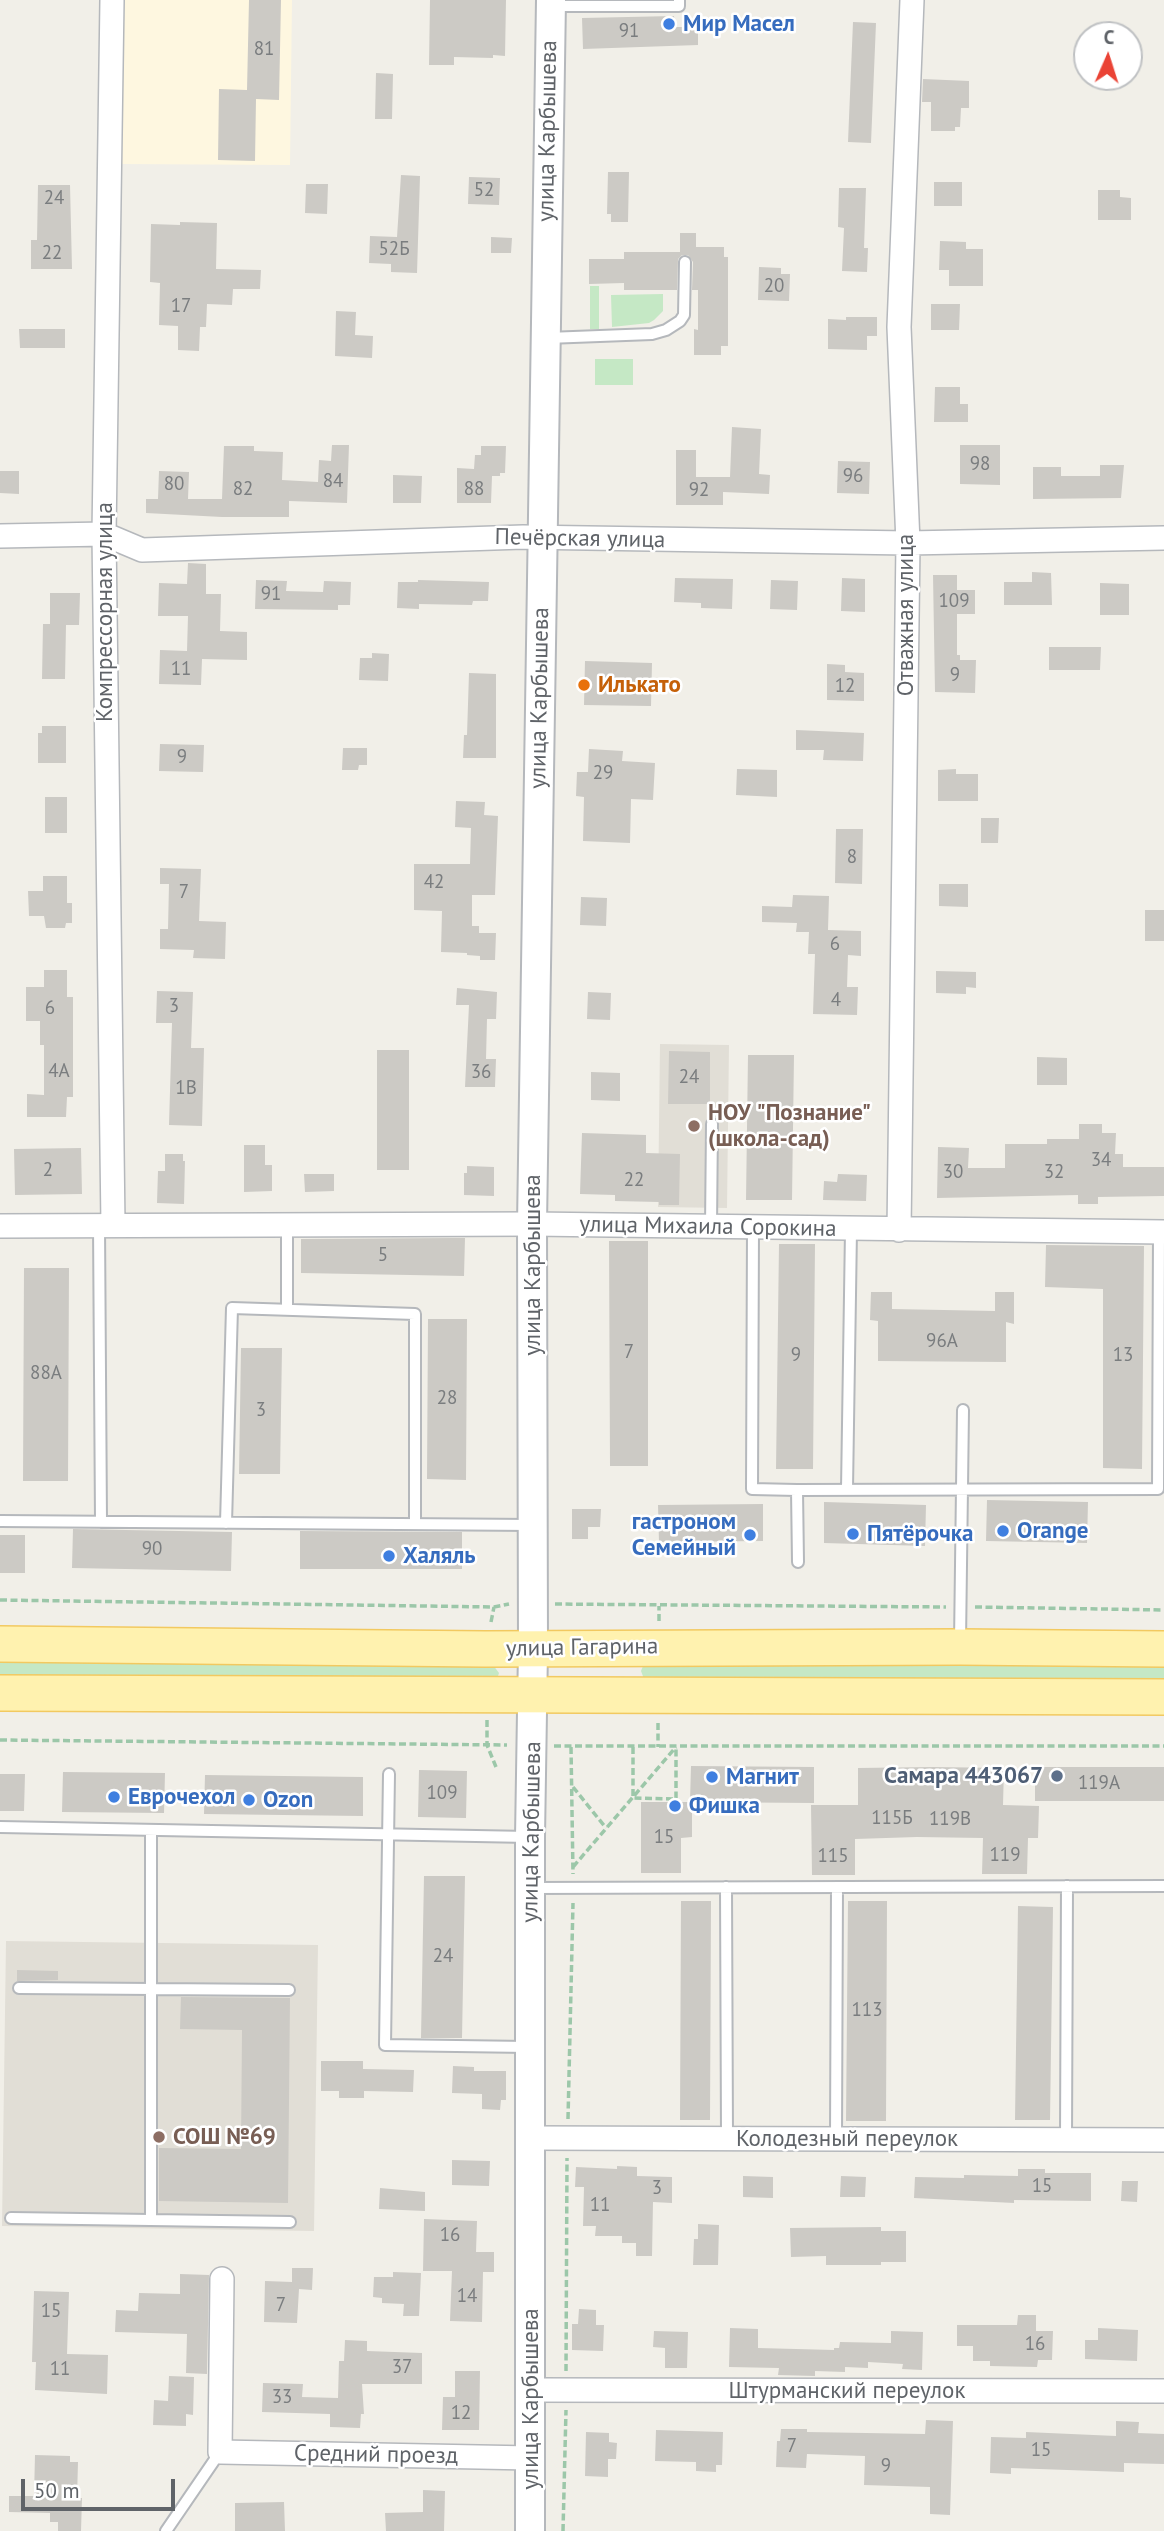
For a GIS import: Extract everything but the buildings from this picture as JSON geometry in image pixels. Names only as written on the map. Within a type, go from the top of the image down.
[{"type":"main road","name":"улица Гагарина","points":[[0,1644],[533,1649],[1164,1649]]},
{"type":"main road","points":[[629,1648],[629,1695]]},
{"type":"main road","name":"улица Гагарина","points":[[0,1693],[1164,1697]]},
{"type":"street","name":"Компрессорная улица","points":[[106,1225],[104,534],[113,0]]},
{"type":"street","name":"Отважная улица","points":[[899,1230],[908,544],[899,327],[912,0]]},
{"type":"street","name":"улица Карбышева","points":[[530,2531],[532,1224],[550,3]]},
{"type":"street","name":"Печёрская улица","points":[[0,536],[104,534],[142,550],[509,537],[908,544],[1164,538]]},
{"type":"street","name":"улица Михаила Сорокина","points":[[0,1226],[532,1224],[1162,1232]]},
{"type":"street","name":"Колодезный переулок","points":[[531,2138],[1164,2140]]},
{"type":"street","points":[[220,2452],[222,2278]]},
{"type":"street","name":"Штурманский переулок","points":[[531,2390],[1164,2391]]},
{"type":"street","name":"Средний проезд","points":[[220,2452],[531,2458]]},
{"type":"lane","points":[[550,3],[679,3]]},
{"type":"lane","points":[[545,338],[652,334],[666,330],[680,321],[684,314],[685,262]]},
{"type":"lane","points":[[710,1227],[712,1125]]},
{"type":"lane","points":[[287,1224],[287,1310]]},
{"type":"lane","points":[[101,1522],[106,1225]]},
{"type":"lane","points":[[752,1228],[752,1489],[797,1490],[1158,1489],[1162,1232]]},
{"type":"lane","points":[[847,1489],[851,1230]]},
{"type":"lane","points":[[226,1523],[232,1308],[415,1314],[415,1524]]},
{"type":"lane","points":[[960,1647],[963,1410]]},
{"type":"lane","points":[[797,1490],[798,1562]]},
{"type":"lane","points":[[0,1521],[532,1525]]},
{"type":"lane","points":[[390,1774],[385,2045],[530,2047]]},
{"type":"lane","points":[[0,1827],[530,1837]]},
{"type":"lane","points":[[150,2220],[151,1830]]},
{"type":"lane","points":[[1066,2139],[1068,1886]]},
{"type":"lane","points":[[530,1888],[1164,1886]]},
{"type":"lane","points":[[726,1887],[727,2138]]},
{"type":"lane","points":[[836,2138],[837,1887]]},
{"type":"lane","points":[[19,1988],[289,1990]]},
{"type":"lane","points":[[10,2218],[290,2222]]},
{"type":"lane","points":[[166,2531],[220,2452]]},
{"type":"path","points":[[0,1600],[1164,1610]]},
{"type":"path","points":[[0,1740],[633,1747],[1164,1746]]},
{"type":"path","points":[[633,1747],[633,1798]]},
{"type":"path","points":[[633,1798],[676,1799],[676,1747]]},
{"type":"path","points":[[573,1867],[676,1747]]},
{"type":"path","points":[[572,1785],[607,1828]]},
{"type":"shaded area","points":[[121,0],[292,0],[290,165],[119,164]]},
{"type":"shaded area","name":"НОУ \"Познание\" (школа-сад)","points":[[660,1044],[729,1045],[727,1208],[658,1207]]},
{"type":"shaded area","name":"СОШ №69","points":[[6,1941],[318,1945],[314,2231],[2,2226]]},
{"type":"green space","points":[[590,286],[599,286],[599,329],[590,329]]},
{"type":"green space","points":[[663,294],[663,311],[654,320],[649,323],[612,327],[611,295]]},
{"type":"green space","points":[[595,359],[633,359],[633,385],[595,385]]},
{"type":"green space","points":[[0,1661],[493,1665],[499,1673],[497,1679],[0,1678]]},
{"type":"green space","points":[[648,1663],[1164,1665],[1164,1682],[644,1679],[641,1671]]},
{"type":"place","name":"Мир Масел","points":[[669,24]]},
{"type":"place","name":"Илькато","points":[[584,685]]},
{"type":"place","name":"НОУ \"Познание\" (школа-сад)","points":[[694,1126]]},
{"type":"place","name":"Orange","points":[[1003,1531]]},
{"type":"place","name":"Пятёрочка","points":[[853,1534]]},
{"type":"place","name":"гастроном Семейный","points":[[750,1535]]},
{"type":"place","name":"Халяль","points":[[389,1556]]},
{"type":"place","name":"Самара 443067","points":[[1057,1776]]},
{"type":"place","name":"Магнит","points":[[712,1777]]},
{"type":"place","name":"Еврочехол","points":[[114,1797]]},
{"type":"place","name":"Ozon","points":[[249,1800]]},
{"type":"place","name":"Фишка","points":[[675,1806]]},
{"type":"place","name":"СОШ №69","points":[[159,2137]]}]
